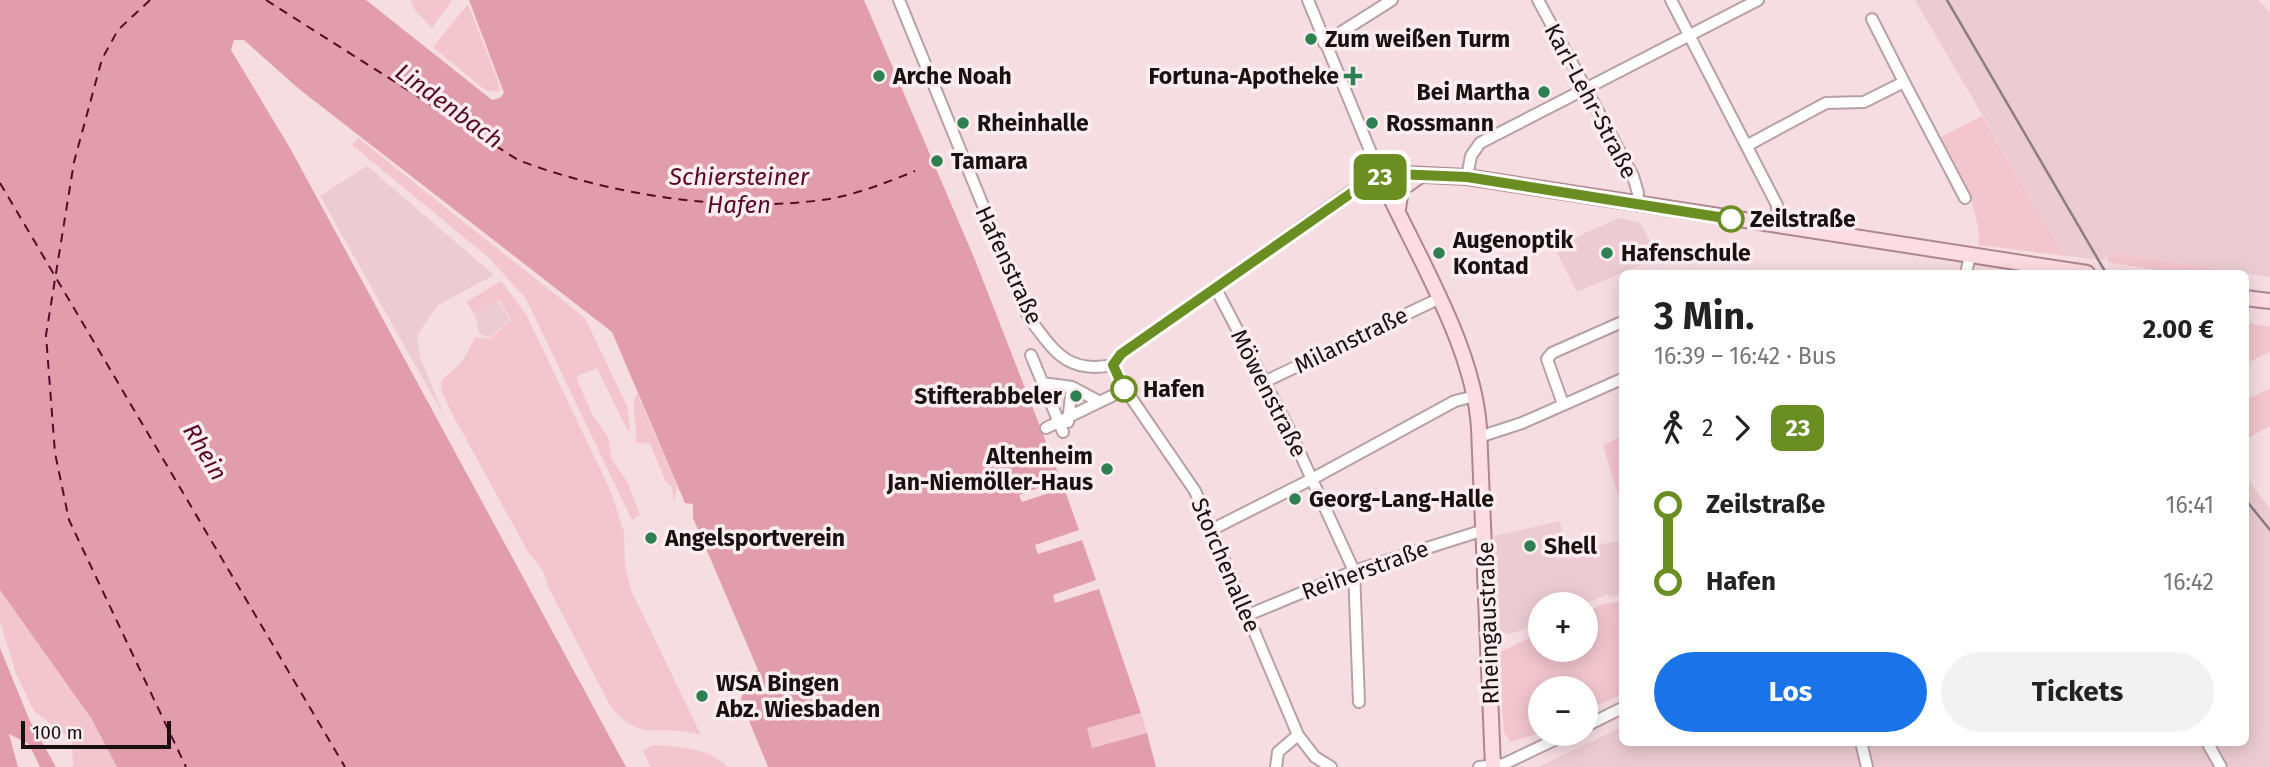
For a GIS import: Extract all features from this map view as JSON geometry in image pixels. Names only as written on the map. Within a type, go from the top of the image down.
[{"type":"main road","points":[[1381,177],[1423,174],[1467,177],[2066,270]]},
{"type":"main road","points":[[1398,212],[1401,189],[1423,174]]},
{"type":"main road","name":"Rheingaustraße","points":[[1381,177],[1438,299],[1467,372],[1473,396],[1479,437],[1484,530],[1488,767]]},
{"type":"main road","points":[[2249,298],[2270,301]]},
{"type":"street","name":"Hafenstraße","points":[[899,0],[1025,311],[1049,344],[1078,367],[1089,369],[1113,365]]},
{"type":"street","points":[[1113,365],[1121,354],[1343,197],[1364,183],[1381,177],[1308,0]]},
{"type":"street","points":[[1324,43],[1392,0]]},
{"type":"street","name":"Karl-Lehr-Straße","points":[[1538,0],[1633,176],[1638,193],[1637,204]]},
{"type":"street","points":[[1671,0],[1748,145],[1778,208],[1778,226]]},
{"type":"street","points":[[1467,177],[1471,156],[1479,143],[1758,0]]},
{"type":"street","points":[[1872,19],[1965,198]]},
{"type":"street","points":[[1748,145],[1826,103],[1864,102],[1905,82]]},
{"type":"street","points":[[1967,270],[1970,256]]},
{"type":"street","name":"Möwenstraße","points":[[1215,287],[1312,479],[1354,570],[1359,702]]},
{"type":"street","name":"Milanstraße","points":[[1264,382],[1438,299]]},
{"type":"street","points":[[1563,404],[1547,359],[1552,354],[1619,323]]},
{"type":"street","points":[[1034,355],[1058,423]]},
{"type":"street","name":"Storchenallee","points":[[1113,365],[1125,389],[1191,484],[1213,529],[1298,735],[1315,757],[1331,767]]},
{"type":"street","points":[[1479,437],[1619,380]]},
{"type":"street","points":[[1042,383],[1072,387],[1098,401]]},
{"type":"street","points":[[1070,418],[1072,387]]},
{"type":"street","points":[[1046,428],[1120,392]]},
{"type":"street","points":[[1213,529],[1455,401],[1473,396]]},
{"type":"street","name":"Reiherstraße","points":[[1248,615],[1354,570],[1484,530]]},
{"type":"street","points":[[1598,720],[1619,710]]},
{"type":"street","points":[[1276,767],[1278,752],[1298,735]]},
{"type":"street","points":[[1488,767],[1511,761],[1542,746]]},
{"type":"street","points":[[1862,746],[1867,767]]},
{"type":"street","points":[[2209,746],[2221,767]]},
{"type":"shaded area","points":[[411,0],[452,0],[432,28],[414,9]]},
{"type":"shaded area","points":[[1915,0],[2258,0],[2270,13],[2270,277],[2249,274],[2249,270],[2225,270],[2108,252],[2105,260],[2065,256]]},
{"type":"shaded area","points":[[468,4],[499,84],[500,89],[497,92],[485,90],[433,47]]},
{"type":"shaded area","points":[[1982,116],[2065,256],[1979,245],[1972,203],[1941,137]]},
{"type":"shaded area","points":[[358,138],[585,318],[627,406],[630,430],[628,431],[597,368],[577,376],[577,380],[592,414],[608,437],[612,460],[627,481],[640,515],[632,520],[526,299],[489,258],[352,145]]},
{"type":"shaded area","points":[[367,166],[494,275],[438,305],[417,335],[420,357],[445,418],[320,196]]},
{"type":"shaded area","name":"Hafenschule","points":[[1619,218],[1640,223],[1659,257],[1629,270],[1619,270],[1619,274],[1577,292],[1554,247]]},
{"type":"shaded area","points":[[2108,252],[2224,270],[2156,270],[2107,262]]},
{"type":"shaded area","points":[[501,281],[527,316],[612,494],[624,532],[625,566],[631,590],[701,735],[642,729],[622,718],[611,707],[548,587],[543,571],[528,552],[449,408],[442,390],[442,381],[463,359],[475,337],[490,339],[511,320],[499,300],[474,314],[466,302]]},
{"type":"shaded area","points":[[498,301],[510,320],[489,338],[479,333],[475,314]]},
{"type":"shaded area","points":[[2249,323],[2270,327],[2270,352],[2249,362]]},
{"type":"shaded area","points":[[2270,388],[2270,426],[2249,438],[2249,399]]},
{"type":"shaded area","points":[[637,393],[677,485],[674,504],[672,487],[666,482],[650,444],[635,442],[634,404]]},
{"type":"shaded area","points":[[1619,437],[1619,499],[1603,445]]},
{"type":"shaded area","points":[[2249,480],[2270,509],[2270,767],[1538,767],[1582,746],[1598,746],[1598,738],[1619,728],[1619,746],[2249,746]]},
{"type":"shaded area","points":[[1560,521],[1566,549],[1619,541],[1619,594],[1610,598],[1608,594],[1598,598],[1598,592],[1528,592],[1528,627],[1511,634],[1497,632],[1494,536]]},
{"type":"shaded area","points":[[0,590],[91,718],[117,767],[73,767],[72,740],[34,711],[16,674],[0,622]]},
{"type":"shaded area","points":[[1619,602],[1619,695],[1598,705],[1598,676],[1528,676],[1528,737],[1511,742],[1504,733],[1498,653],[1528,639],[1528,662],[1598,662],[1598,606]]},
{"type":"shaded area","points":[[1141,713],[1147,733],[1092,749],[1086,728]]},
{"type":"shaded area","points":[[653,745],[702,752],[728,767],[650,767],[643,751]]},
{"type":"water","points":[[0,0],[366,0],[492,100],[500,98],[504,93],[469,0],[864,0],[975,260],[1061,480],[1019,495],[1022,502],[1064,488],[1079,530],[1035,545],[1038,554],[1082,540],[1096,580],[1053,595],[1055,603],[1099,589],[1141,713],[1087,728],[1092,748],[1147,733],[1156,767],[768,767],[741,701],[742,695],[754,686],[750,674],[758,670],[693,518],[693,504],[685,503],[612,332],[299,89],[244,40],[234,40],[231,50],[290,148],[626,767],[117,767],[91,718],[0,590]]},
{"type":"water","points":[[0,648],[29,719],[56,767],[40,767],[29,744],[9,734],[18,767],[0,767]]},
{"type":"ferry route","points":[[150,0],[118,30],[102,59],[74,162],[46,335],[55,453],[69,520],[186,767]]},
{"type":"ferry route","points":[[266,0],[518,160],[592,183],[671,198],[752,204],[791,203],[851,194],[915,171]]},
{"type":"ferry route","points":[[0,183],[345,767]]},
{"type":"railway","points":[[1947,0],[2104,270]]},
{"type":"railway","points":[[2249,504],[2270,530]]},
{"type":"bus line","name":"23","points":[[1124,389],[1113,365],[1121,354],[1370,180],[1396,174],[1467,177],[1731,219]]},
{"type":"place","name":"Zum weißen Turm","points":[[1311,39]]},
{"type":"place","name":"Arche Noah","points":[[879,76]]},
{"type":"place","name":"Fortuna-Apotheke","points":[[1353,76]]},
{"type":"place","name":"Bei Martha","points":[[1544,92]]},
{"type":"place","name":"Rheinhalle","points":[[963,123]]},
{"type":"place","name":"Rossmann","points":[[1372,123]]},
{"type":"place","name":"Tamara","points":[[937,161]]},
{"type":"place","name":"Zeilstraße","points":[[1731,219]]},
{"type":"place","name":"Augenoptik Kontad","points":[[1439,253]]},
{"type":"place","name":"Hafenschule","points":[[1607,253]]},
{"type":"place","name":"Hafen","points":[[1124,389]]},
{"type":"place","name":"Stifterabbeler","points":[[1076,396]]},
{"type":"place","name":"Altenheim Jan-Niemöller-Haus","points":[[1107,469]]},
{"type":"place","name":"Georg-Lang-Halle","points":[[1295,499]]},
{"type":"place","name":"Angelsportverein","points":[[651,538]]},
{"type":"place","name":"Shell","points":[[1530,546]]},
{"type":"place","name":"WSA Bingen Abz. Wiesbaden","points":[[702,696]]},
{"type":"water label","name":"Lindenbach","points":[[449,106]]},
{"type":"water label","name":"Schiersteiner Hafen","points":[[739,191]]},
{"type":"water label","name":"Rhein","points":[[205,452]]}]
